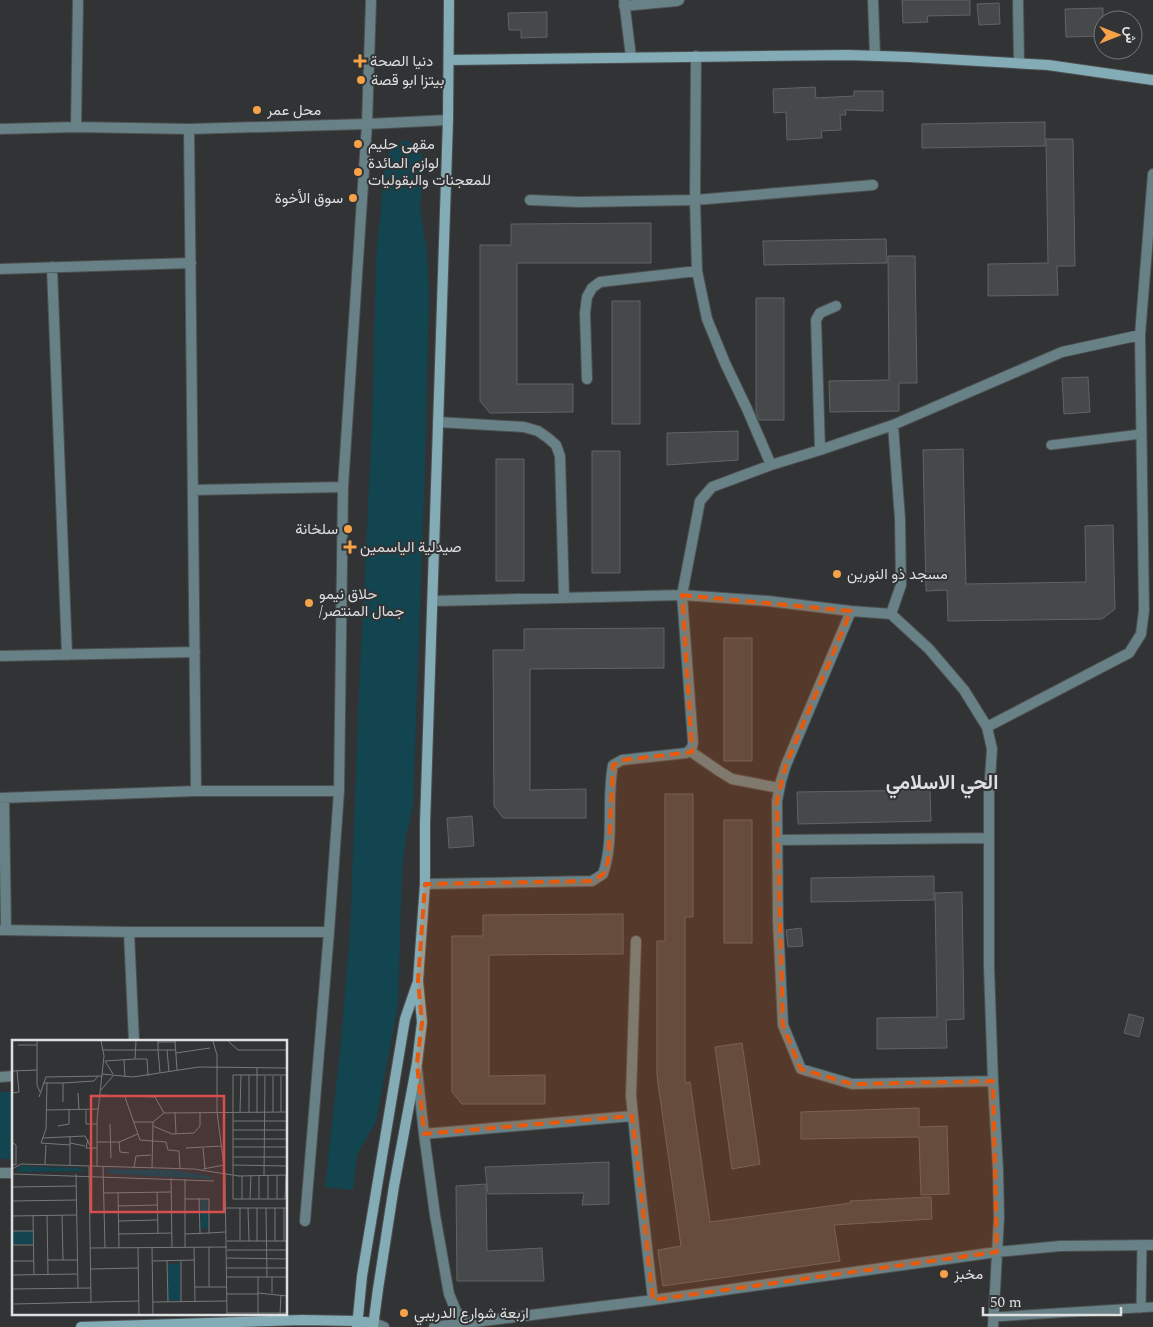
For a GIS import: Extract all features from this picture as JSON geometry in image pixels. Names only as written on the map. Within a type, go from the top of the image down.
[{"type":"street","points":[[76,127],[78,0]]},
{"type":"street","points":[[305,1221],[339,791],[343,488],[367,124],[371,0]]},
{"type":"street","points":[[373,1325],[394,1186],[417,1063],[422,1022],[418,981],[425,884],[448,120],[449,0]]},
{"type":"street","points":[[631,57],[624,3],[679,0]]},
{"type":"street","points":[[873,0],[874,56]]},
{"type":"street","points":[[1018,0],[1018,63]]},
{"type":"street","points":[[449,60],[786,55],[910,57],[1048,65],[1153,80]]},
{"type":"street","points":[[696,56],[696,271],[708,319],[724,363],[747,409],[771,465]]},
{"type":"street","points":[[0,129],[76,127],[190,129],[448,120]]},
{"type":"street","points":[[190,129],[196,791]]},
{"type":"street","points":[[987,727],[1129,653],[1142,634],[1144,610],[1140,335],[1153,174]]},
{"type":"street","points":[[530,200],[579,202],[695,200],[873,185]]},
{"type":"street","points":[[0,269],[191,263]]},
{"type":"street","points":[[52,267],[66,655]]},
{"type":"street","points":[[587,379],[585,313],[587,297],[592,288],[600,282],[696,271]]},
{"type":"street","points":[[820,450],[816,320],[820,313],[836,306]]},
{"type":"street","points":[[425,884],[592,881],[603,874],[608,861],[613,765],[622,760],[686,753],[693,746],[682,595],[700,501],[712,488],[771,465],[893,425],[1062,352],[1140,335]]},
{"type":"street","points":[[438,422],[524,427],[538,431],[556,445],[560,456],[564,598]]},
{"type":"street","points":[[891,614],[901,585],[900,519],[893,425]]},
{"type":"street","points":[[192,490],[343,488]]},
{"type":"street","points":[[433,601],[682,595],[768,601],[891,614],[929,649],[964,690],[987,727],[992,749],[989,793],[989,967],[999,1217],[993,1322]]},
{"type":"street","points":[[851,611],[786,765],[779,788],[777,801],[778,921],[783,1026],[801,1069],[852,1084],[993,1082]]},
{"type":"street","points":[[0,656],[195,652]]},
{"type":"street","points":[[690,751],[732,779],[779,788]]},
{"type":"street","points":[[329,932],[3,930],[2,798],[196,791],[339,791]]},
{"type":"street","points":[[778,840],[989,838]]},
{"type":"street","points":[[129,932],[134,1040]]},
{"type":"street","points":[[636,941],[631,1096],[653,1300]]},
{"type":"street","points":[[357,1324],[364,1267],[405,1019],[418,981]]},
{"type":"street","points":[[417,1063],[435,1214],[449,1294],[456,1311],[465,1324]]},
{"type":"street","points":[[424,1134],[632,1116]]},
{"type":"street","points":[[434,1327],[653,1300],[997,1252],[1060,1246],[1153,1245]]},
{"type":"street","points":[[80,1327],[302,1320],[384,1327]]},
{"type":"lane","points":[[1051,445],[1142,434]]},
{"type":"lane","points":[[1141,1308],[1142,1245]]},
{"type":"lane","points":[[993,1322],[1153,1307]]},
{"type":"highlighted area","points":[[682,595],[851,611],[786,765],[777,801],[783,1025],[801,1069],[852,1084],[993,1081],[997,1252],[653,1300],[632,1116],[424,1134],[417,1063],[422,1022],[418,981],[425,884],[592,881],[603,874],[608,861],[613,765],[622,760],[692,752]]},
{"type":"shaded area","points":[[405,140],[416,145],[422,155],[424,165],[420,208],[427,252],[429,296],[413,805],[406,836],[402,873],[398,1005],[376,1121],[357,1155],[353,1190],[325,1187],[340,1051],[350,932],[372,426],[376,258],[385,165],[390,149]]},
{"type":"shaded area","points":[[0,1092],[12,1092],[12,1159],[0,1159]]},
{"type":"building","points":[[902,0],[970,0],[970,15],[927,16],[928,22],[903,23]]},
{"type":"building","points":[[999,3],[1000,24],[979,25],[977,4]]},
{"type":"building","points":[[1103,8],[1103,10],[1093,10],[1093,36],[1066,37],[1065,9]]},
{"type":"building","points":[[547,12],[547,37],[521,38],[521,30],[509,30],[508,13]]},
{"type":"building","points":[[815,87],[816,98],[854,96],[854,91],[883,91],[883,111],[845,110],[846,115],[840,115],[841,130],[821,131],[822,138],[787,140],[786,112],[774,113],[773,89]]},
{"type":"building","points":[[1045,122],[1045,146],[922,148],[922,124]]},
{"type":"building","points":[[1046,139],[1073,139],[1075,266],[1057,266],[1058,295],[988,296],[988,264],[1048,263]]},
{"type":"building","points":[[651,223],[651,263],[517,263],[517,384],[573,384],[573,412],[490,413],[480,401],[480,245],[511,245],[511,224]]},
{"type":"building","points":[[886,239],[887,263],[764,265],[763,241]]},
{"type":"building","points":[[888,256],[915,256],[917,383],[899,383],[899,411],[830,412],[829,381],[889,380]]},
{"type":"building","points":[[756,298],[784,298],[784,420],[759,420],[756,412]]},
{"type":"building","points":[[612,301],[640,301],[640,424],[612,424]]},
{"type":"building","points":[[1088,377],[1090,412],[1064,414],[1062,378]]},
{"type":"building","points":[[738,431],[738,460],[667,465],[667,433]]},
{"type":"building","points":[[963,449],[966,584],[1086,582],[1085,526],[1113,525],[1115,609],[1102,619],[948,621],[947,590],[926,591],[923,450]]},
{"type":"building","points":[[592,451],[620,451],[620,573],[592,573]]},
{"type":"building","points":[[496,459],[524,459],[524,581],[496,581]]},
{"type":"building","points":[[664,628],[664,668],[530,669],[530,790],[586,789],[586,818],[503,818],[494,806],[493,650],[524,650],[524,629]]},
{"type":"building","points":[[724,638],[752,638],[752,761],[724,761]]},
{"type":"building","points":[[930,790],[931,821],[798,824],[797,792]]},
{"type":"building","points":[[665,794],[693,794],[693,917],[685,917],[685,1083],[690,1082],[710,1222],[851,1203],[850,1201],[931,1197],[932,1219],[834,1225],[840,1261],[663,1286],[658,1250],[681,1246],[657,1076],[657,941],[665,941]]},
{"type":"building","points":[[472,816],[474,846],[449,848],[447,818]]},
{"type":"building","points":[[724,820],[752,820],[752,943],[724,943]]},
{"type":"building","points":[[934,876],[934,900],[811,902],[811,878]]},
{"type":"building","points":[[962,892],[964,1019],[946,1020],[947,1048],[877,1049],[877,1018],[937,1017],[935,893]]},
{"type":"building","points":[[623,914],[623,954],[489,955],[489,1076],[545,1075],[545,1104],[462,1104],[452,1092],[452,936],[483,936],[483,915]]},
{"type":"building","points":[[801,928],[803,946],[788,947],[786,930]]},
{"type":"building","points":[[1129,1014],[1144,1018],[1139,1037],[1124,1033]]},
{"type":"building","points":[[742,1043],[760,1164],[732,1169],[715,1047]]},
{"type":"building","points":[[919,1108],[919,1127],[947,1126],[949,1194],[921,1195],[919,1137],[801,1139],[801,1112]]},
{"type":"building","points":[[609,1162],[609,1204],[582,1205],[584,1193],[488,1194],[485,1167]]},
{"type":"building","points":[[486,1184],[487,1251],[542,1248],[544,1281],[457,1281],[456,1186]]},
{"type":"place","name":"دنيا الصحة","points":[[360,61]]},
{"type":"place","name":"بيتزا ابو قصة","points":[[361,80]]},
{"type":"place","name":"محل عمر","points":[[257,110]]},
{"type":"place","name":"مقهى حليم","points":[[358,144]]},
{"type":"place","name":"لوازم المائدة للمعجنات والبقوليات","points":[[358,172]]},
{"type":"place","name":"سوق الأخوة","points":[[353,198]]},
{"type":"place","name":"سلخانة","points":[[348,529]]},
{"type":"place","name":"صيدلية الياسمين","points":[[350,547]]},
{"type":"place","name":"مسجد ذو النورين","points":[[837,574]]},
{"type":"place","name":"حلاق نيمو /جمال المنتصر","points":[[309,603]]},
{"type":"place","name":"مخبز","points":[[944,1274]]},
{"type":"place","name":"اربعة شوارع الدريبي","points":[[404,1313]]},
{"type":"district","name":"الحي الاسلامي","points":[[942,783]]}]
